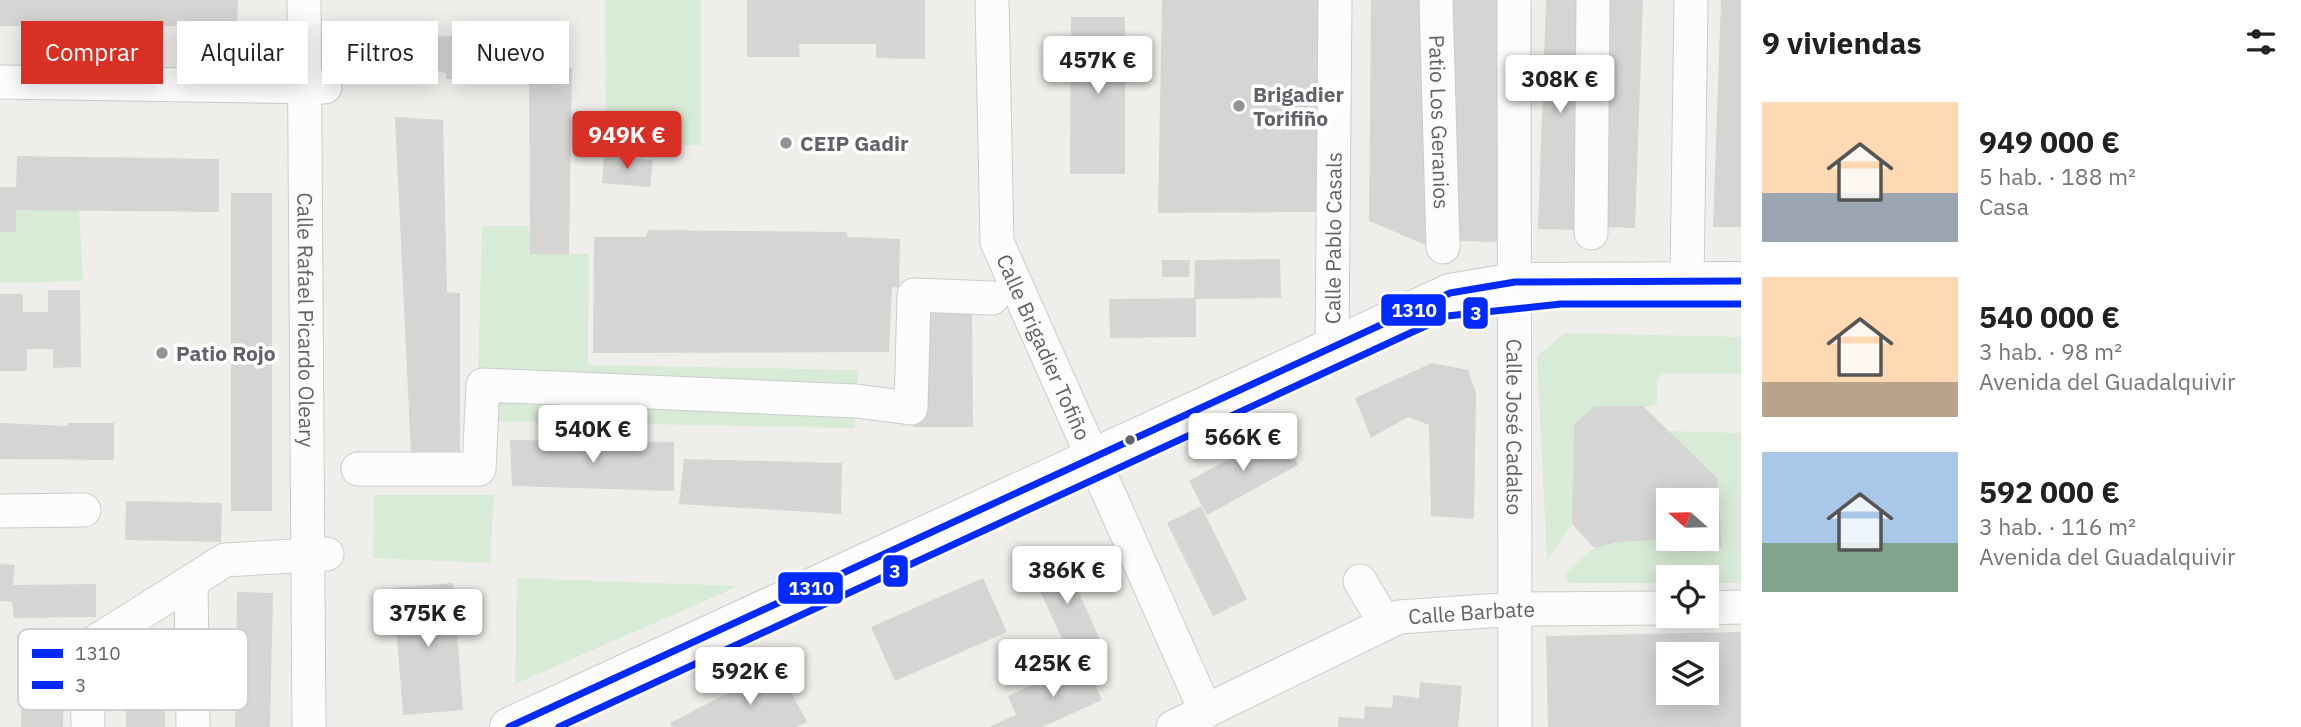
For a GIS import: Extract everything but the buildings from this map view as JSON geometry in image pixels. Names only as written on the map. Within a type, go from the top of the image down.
[{"type":"street","name":"Calle Rafael Picardo Oleary","points":[[304,0],[315,86]]},
{"type":"street","name":"Calle Rafael Picardo Oleary","points":[[309,727],[317,555],[315,86],[325,0]]},
{"type":"street","name":"Calle Brigadier Tofiño","points":[[992,0],[997,242],[1206,712]]},
{"type":"street","name":"Calle Pablo Casals","points":[[1332,348],[1335,0]]},
{"type":"street","name":"Patio Los Geranios","points":[[1436,0],[1443,247]]},
{"type":"street","name":"Calle José Cadalso","points":[[1514,0],[1515,727]]},
{"type":"street","points":[[1591,233],[1593,0]]},
{"type":"street","points":[[1687,281],[1691,0]]},
{"type":"street","points":[[0,82],[315,86]]},
{"type":"street","points":[[509,727],[550,721],[1098,467],[1447,316],[1515,294],[1687,281],[1741,281]]},
{"type":"street","points":[[1098,467],[1332,348],[1450,293],[1741,304]]},
{"type":"street","points":[[358,469],[479,469],[483,385],[856,401],[911,408],[914,295],[992,298]]},
{"type":"street","points":[[0,511],[84,510]]},
{"type":"street","name":"Calle Rafael Picardo Oleary","points":[[317,555],[328,727]]},
{"type":"street","points":[[116,629],[225,560],[317,555]]},
{"type":"street","points":[[1360,581],[1385,624]]},
{"type":"street","points":[[191,582],[191,629]]},
{"type":"street","points":[[1719,608],[1741,607]]},
{"type":"street","name":"Calle Barbate","points":[[1173,727],[1399,617],[1516,609],[1656,608]]},
{"type":"green space","points":[[605,0],[701,0],[701,145],[606,146]]},
{"type":"green space","points":[[16,210],[79,210],[83,281],[0,283],[0,232],[16,232]]},
{"type":"green space","points":[[482,226],[529,226],[531,254],[589,254],[588,365],[858,370],[855,428],[477,421]]},
{"type":"green space","points":[[1564,333],[1741,337],[1741,374],[1662,373],[1657,380],[1657,404],[1574,425],[1572,524],[1547,560],[1537,357]]},
{"type":"green space","points":[[1668,431],[1741,433],[1741,583],[1719,583],[1719,565],[1656,565],[1656,583],[1570,583],[1564,575],[1592,550],[1620,541],[1656,539],[1656,551],[1719,551],[1721,547],[1717,478]]},
{"type":"green space","points":[[374,495],[494,495],[490,563],[373,558]]},
{"type":"green space","points":[[517,578],[739,586],[515,684]]},
{"type":"transit line","name":"1310","points":[[509,727],[1450,293],[1515,282],[1741,281]]},
{"type":"transit line","name":"3","points":[[559,727],[1447,316],[1561,304],[1741,304]]},
{"type":"place","name":"Brigadier Torifiño","points":[[1239,106]]},
{"type":"place","name":"CEIP Gadir","points":[[786,143]]},
{"type":"place","name":"Patio Rojo","points":[[162,353]]}]
